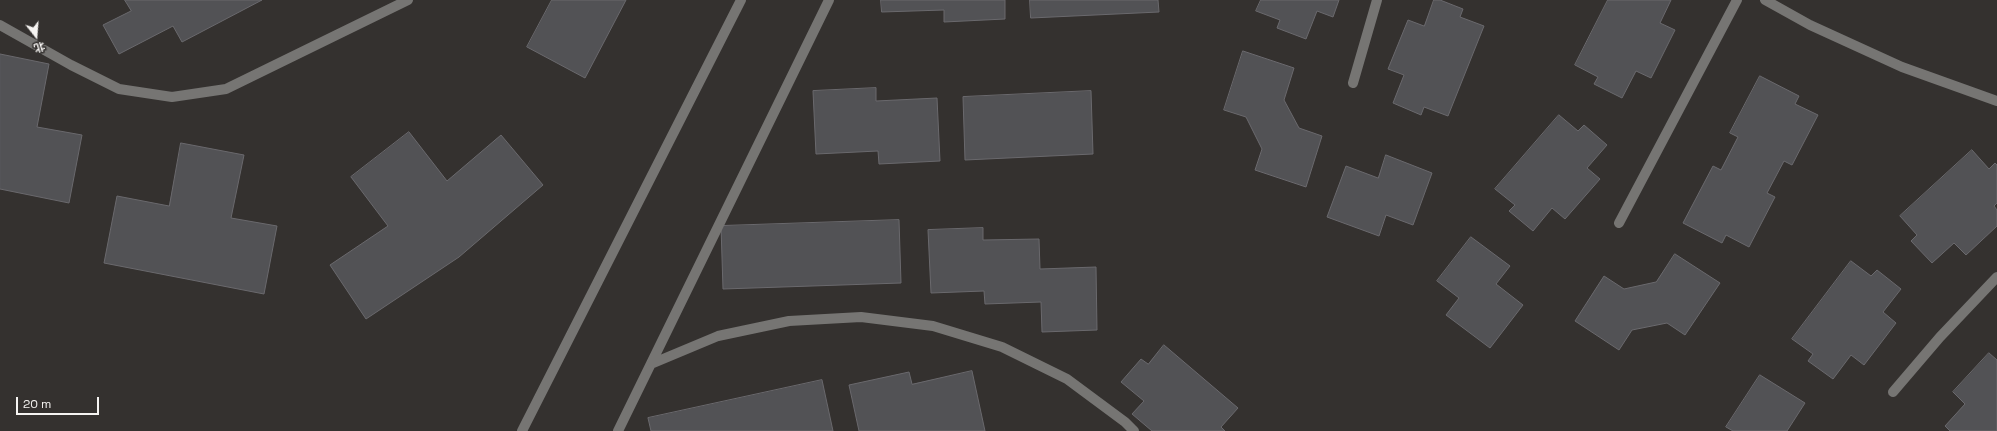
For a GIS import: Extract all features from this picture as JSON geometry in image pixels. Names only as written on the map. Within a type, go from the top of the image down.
[{"type":"street","points":[[0,25],[119,89],[172,97],[226,89],[408,0]]},
{"type":"street","points":[[522,431],[741,0]]},
{"type":"street","points":[[618,431],[829,0]]},
{"type":"street","points":[[1353,83],[1377,0]]},
{"type":"street","points":[[1619,223],[1737,0]]},
{"type":"street","points":[[1765,0],[1810,25],[1902,67],[1997,101]]},
{"type":"street","points":[[1893,392],[1940,337],[1997,277]]},
{"type":"street","points":[[651,364],[718,336],[789,321],[861,317],[933,326],[1002,347],[1067,379],[1126,422],[1134,431]]},
{"type":"building","points":[[125,0],[262,0],[182,42],[173,26],[119,54],[103,25],[131,11]]},
{"type":"building","points":[[552,0],[626,0],[585,78],[527,47]]},
{"type":"building","points":[[881,0],[1005,0],[1005,19],[944,22],[944,10],[882,12]]},
{"type":"building","points":[[1030,0],[1158,0],[1159,12],[1031,18]]},
{"type":"building","points":[[1261,0],[1339,0],[1333,17],[1317,11],[1306,39],[1277,28],[1280,20],[1256,11]]},
{"type":"building","points":[[1434,0],[1440,0],[1463,9],[1460,17],[1484,26],[1448,116],[1424,107],[1421,115],[1393,103],[1404,75],[1388,69],[1408,20],[1424,26]]},
{"type":"building","points":[[1608,0],[1671,0],[1660,23],[1675,30],[1651,78],[1636,71],[1622,98],[1594,84],[1598,77],[1575,65]]},
{"type":"building","points":[[1243,51],[1294,68],[1284,100],[1299,128],[1322,136],[1306,187],[1255,170],[1262,149],[1246,117],[1224,110]]},
{"type":"building","points":[[0,54],[49,64],[37,127],[82,135],[69,203],[0,189]]},
{"type":"building","points":[[1760,76],[1799,96],[1795,104],[1818,115],[1792,165],[1784,161],[1767,193],[1775,197],[1749,247],[1726,235],[1722,243],[1683,223],[1713,166],[1721,170],[1738,137],[1730,133]]},
{"type":"building","points":[[876,88],[876,101],[937,98],[940,161],[879,164],[878,151],[816,154],[813,91]]},
{"type":"building","points":[[1091,91],[1093,154],[965,160],[963,97]]},
{"type":"building","points":[[1559,115],[1578,131],[1584,125],[1607,145],[1587,168],[1600,179],[1565,219],[1552,208],[1533,231],[1509,211],[1515,205],[1495,189]]},
{"type":"building","points":[[409,132],[447,181],[501,135],[543,185],[459,257],[366,319],[330,265],[388,226],[351,177]]},
{"type":"building","points":[[181,143],[244,155],[231,218],[277,226],[264,294],[104,263],[117,196],[169,206]]},
{"type":"building","points":[[1972,150],[1989,169],[1995,163],[1997,165],[1997,203],[1994,206],[1997,210],[1997,226],[1966,255],[1954,243],[1932,263],[1911,241],[1917,235],[1900,216]]},
{"type":"building","points":[[1386,155],[1432,173],[1413,225],[1386,215],[1379,236],[1327,217],[1346,166],[1378,178]]},
{"type":"building","points":[[899,220],[901,283],[723,289],[721,226]]},
{"type":"building","points":[[983,228],[983,240],[1039,239],[1040,269],[1096,267],[1097,330],[1042,332],[1041,302],[985,304],[984,291],[931,293],[928,230]]},
{"type":"building","points":[[1471,237],[1510,266],[1496,284],[1523,305],[1490,348],[1446,315],[1459,298],[1437,281]]},
{"type":"building","points":[[1675,254],[1720,283],[1685,335],[1667,323],[1632,330],[1619,350],[1575,321],[1604,276],[1624,289],[1656,282]]},
{"type":"building","points":[[1851,261],[1871,276],[1877,270],[1901,289],[1883,312],[1896,323],[1864,365],[1851,355],[1833,379],[1808,361],[1813,354],[1792,339]]},
{"type":"building","points":[[1164,345],[1238,408],[1221,427],[1225,431],[1152,431],[1132,414],[1144,401],[1121,382],[1141,359],[1148,364]]},
{"type":"building","points":[[1989,353],[1997,360],[1997,431],[1950,431],[1945,426],[1965,404],[1953,392]]},
{"type":"building","points":[[972,371],[985,431],[859,431],[849,385],[909,372],[912,384]]},
{"type":"building","points":[[1760,375],[1805,403],[1787,431],[1733,431],[1726,427]]},
{"type":"building","points":[[822,380],[833,431],[651,431],[648,418]]}]
